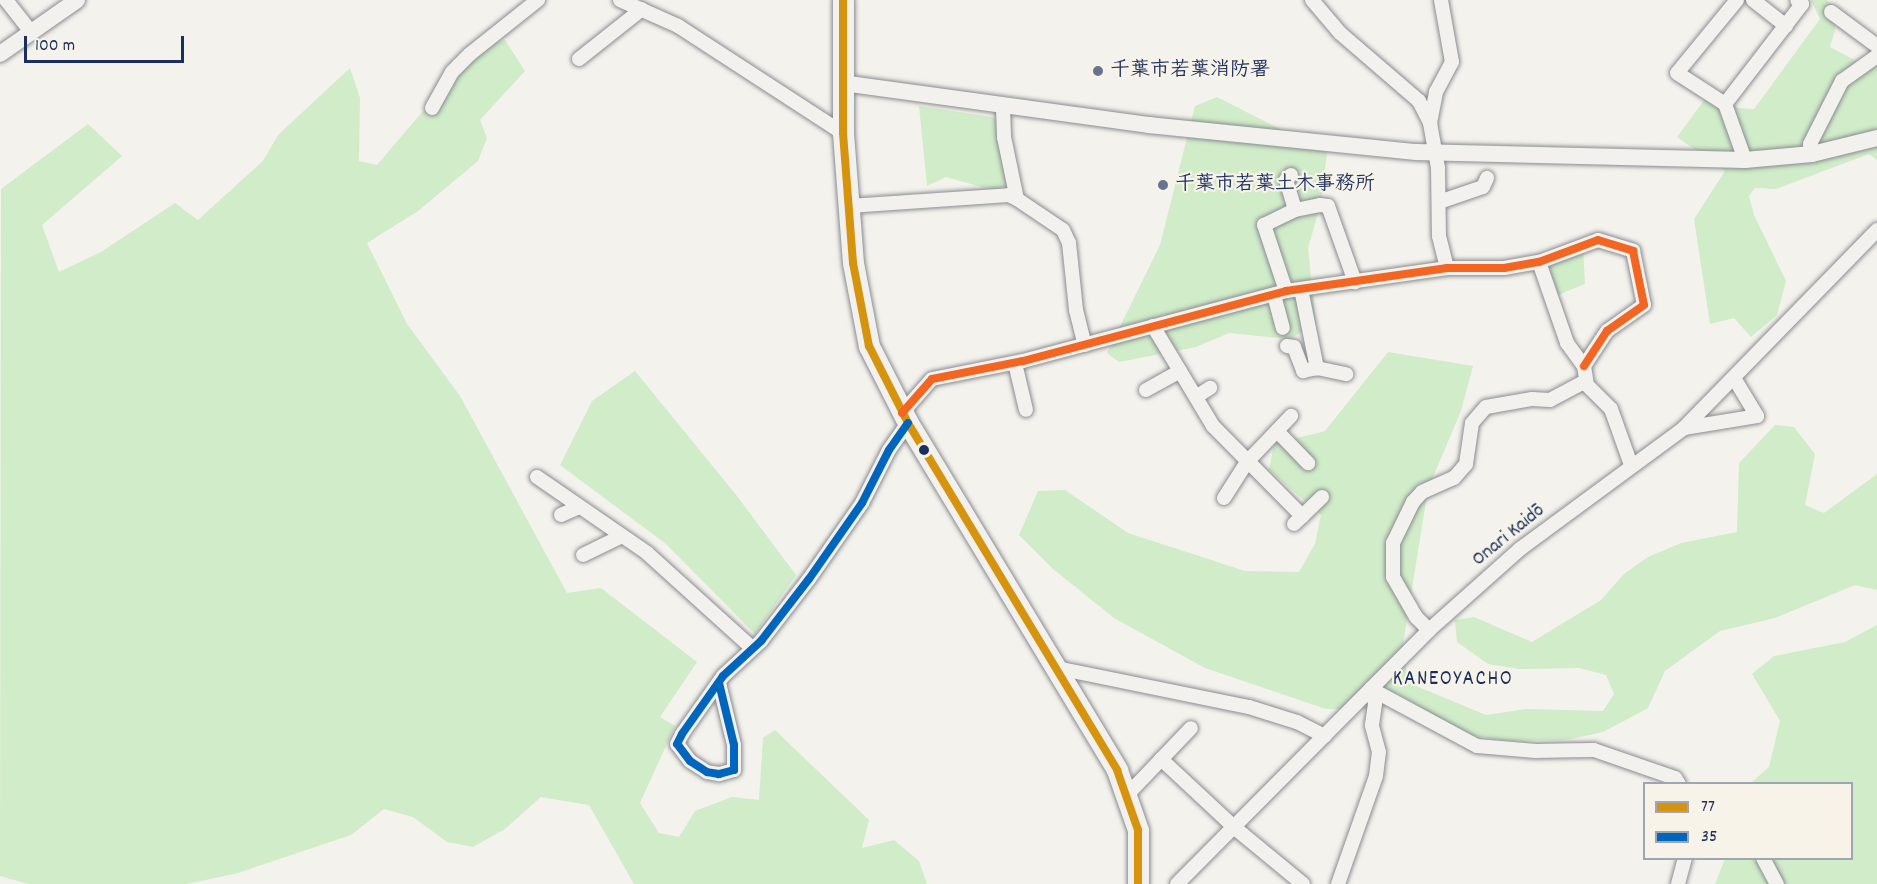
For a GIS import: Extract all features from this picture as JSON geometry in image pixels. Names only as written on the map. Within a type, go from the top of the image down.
[{"type":"main road","points":[[843,0],[843,133],[862,323],[876,363],[905,418],[1057,668],[1128,794],[1140,845],[1138,884]]},
{"type":"street","points":[[6,0],[31,32]]},
{"type":"street","points":[[0,54],[77,0]]},
{"type":"street","points":[[432,108],[452,72],[470,54],[538,0]]},
{"type":"street","points":[[620,0],[678,26],[843,133]]},
{"type":"street","points":[[1312,0],[1340,33],[1400,86],[1413,92],[1430,123],[1439,202],[1439,236],[1447,268]]},
{"type":"street","points":[[1430,123],[1436,92],[1452,62],[1441,0]]},
{"type":"street","points":[[1737,0],[1677,73],[1725,104],[1745,160]]},
{"type":"street","points":[[1753,0],[1786,26]]},
{"type":"street","points":[[1725,104],[1802,4],[1797,0]]},
{"type":"street","points":[[579,59],[642,9]]},
{"type":"street","points":[[1831,12],[1877,46]]},
{"type":"street","points":[[1812,154],[1810,144],[1842,81],[1877,56]]},
{"type":"street","points":[[842,83],[1003,107],[1435,152],[1745,160],[1812,154],[1877,138]]},
{"type":"street","points":[[1003,107],[1004,137],[1017,199]]},
{"type":"street","points":[[1291,175],[1286,180],[1295,210]]},
{"type":"street","points":[[1439,202],[1483,187],[1487,178]]},
{"type":"street","points":[[849,206],[1010,195],[1017,199],[1063,230],[1084,345]]},
{"type":"street","points":[[1283,328],[1280,293],[1264,225],[1295,210],[1328,206],[1355,282]]},
{"type":"street","name":"Onari Kaidō","points":[[1177,884],[1429,630],[1520,549],[1684,428],[1877,230]]},
{"type":"street","points":[[719,683],[734,745],[734,770],[719,774],[696,767],[677,744],[719,683],[761,641],[850,522],[905,418],[932,379],[1015,363],[1280,293],[1447,268],[1504,268],[1539,262],[1598,240],[1633,251],[1644,305],[1607,331],[1584,366]]},
{"type":"street","points":[[1539,262],[1566,343],[1584,366],[1585,381],[1611,409],[1631,465]]},
{"type":"street","points":[[1301,289],[1317,368]]},
{"type":"street","points":[[1153,326],[1213,426],[1298,520],[1322,497]]},
{"type":"street","points":[[1287,346],[1294,347],[1303,371],[1317,368],[1346,374]]},
{"type":"street","points":[[1015,363],[1026,410]]},
{"type":"street","points":[[1146,390],[1180,370]]},
{"type":"street","points":[[1684,428],[1757,416],[1734,378]]},
{"type":"street","points":[[1429,630],[1416,617],[1393,577],[1393,543],[1413,502],[1422,492],[1454,478],[1466,464],[1472,423],[1486,407],[1532,399],[1550,400],[1585,381]]},
{"type":"street","points":[[1196,398],[1210,388]]},
{"type":"street","points":[[1224,498],[1247,462],[1291,416]]},
{"type":"street","points":[[1277,431],[1308,463]]},
{"type":"street","points":[[537,477],[577,508],[622,536],[665,568],[752,648]]},
{"type":"street","points":[[561,514],[577,508]]},
{"type":"street","points":[[583,555],[622,536]]},
{"type":"street","points":[[1057,668],[1249,707],[1297,722],[1325,736]]},
{"type":"street","points":[[1371,688],[1477,746],[1536,751],[1594,750],[1675,778],[1678,782]]},
{"type":"street","points":[[1338,884],[1376,776],[1379,752],[1372,725],[1375,703],[1371,688]]},
{"type":"street","points":[[1128,794],[1191,728]]},
{"type":"street","points":[[1161,759],[1235,828],[1304,884]]},
{"type":"street","points":[[1678,884],[1684,860]]},
{"type":"street","points":[[1764,860],[1777,884]]},
{"type":"green space","points":[[1811,0],[1827,0],[1835,7],[1835,30],[1830,47],[1871,69],[1877,64],[1877,160],[1869,154],[1776,189],[1755,188],[1749,196],[1754,215],[1786,281],[1777,315],[1751,337],[1734,318],[1710,324],[1694,219],[1725,171],[1677,137],[1713,88],[1737,108],[1754,109],[1820,19]]},
{"type":"green space","points":[[505,40],[525,71],[480,120],[487,138],[478,161],[418,211],[367,243],[407,324],[460,396],[567,593],[601,588],[697,662],[660,717],[675,726],[640,803],[659,833],[679,837],[695,811],[732,797],[759,800],[763,738],[775,730],[869,820],[862,848],[894,840],[919,861],[927,884],[634,884],[589,805],[541,797],[505,829],[473,847],[447,842],[413,817],[384,809],[351,835],[238,873],[187,884],[29,884],[0,876],[1,189],[88,124],[122,156],[42,225],[59,272],[101,252],[175,203],[198,220],[263,161],[278,135],[350,68],[360,98],[359,161],[377,165],[476,49]]},
{"type":"green space","points":[[1217,97],[1327,153],[1321,203],[1308,248],[1316,324],[1289,339],[1229,333],[1196,347],[1119,362],[1107,353],[1160,245],[1195,106]]},
{"type":"green space","points":[[919,106],[998,118],[1008,184],[996,191],[946,177],[927,186]]},
{"type":"green space","points":[[1583,247],[1585,284],[1553,297],[1543,263]]},
{"type":"green space","points":[[1388,352],[1473,366],[1461,411],[1428,489],[1403,644],[1407,675],[1404,681],[1486,715],[1526,709],[1603,711],[1614,694],[1606,675],[1579,668],[1519,669],[1488,664],[1457,642],[1455,620],[1474,617],[1532,642],[1601,600],[1624,574],[1648,557],[1681,543],[1737,532],[1739,463],[1775,425],[1794,427],[1815,454],[1805,505],[1824,513],[1877,474],[1877,590],[1855,585],[1775,618],[1720,631],[1665,671],[1648,708],[1603,732],[1566,740],[1513,741],[1465,735],[1397,693],[1373,709],[1326,709],[1205,668],[1114,618],[1053,569],[1019,535],[1038,491],[1065,490],[1128,533],[1245,571],[1299,572],[1315,544],[1321,515],[1269,470],[1274,444],[1325,431]]},
{"type":"green space","points":[[635,371],[737,496],[796,575],[755,634],[666,544],[560,465],[592,401]]},
{"type":"green space","points":[[1877,625],[1877,884],[1715,884],[1725,860],[1853,860],[1853,782],[1752,782],[1769,767],[1780,721],[1752,674],[1774,656],[1845,642]]},
{"type":"transit line","name":"77","points":[[843,0],[843,133],[853,263],[869,346],[908,423],[1117,770],[1138,830],[1138,884]]},
{"type":"transit line","points":[[902,413],[932,379],[1023,361],[1286,291],[1447,268],[1504,268],[1539,262],[1598,240],[1633,251],[1644,305],[1607,331],[1584,366]]},
{"type":"transit line","name":"35","points":[[719,683],[734,745],[734,770],[719,774],[707,772],[690,761],[677,744],[682,734],[723,676],[761,641],[809,579],[862,503],[889,450],[908,423]]},
{"type":"place","name":"千葉市若葉消防署","points":[[1098,71]]},
{"type":"place","name":"千葉市若葉土木事務所","points":[[1163,185]]},
{"type":"district","name":"KANEOYACHO","points":[[1453,680]]}]
